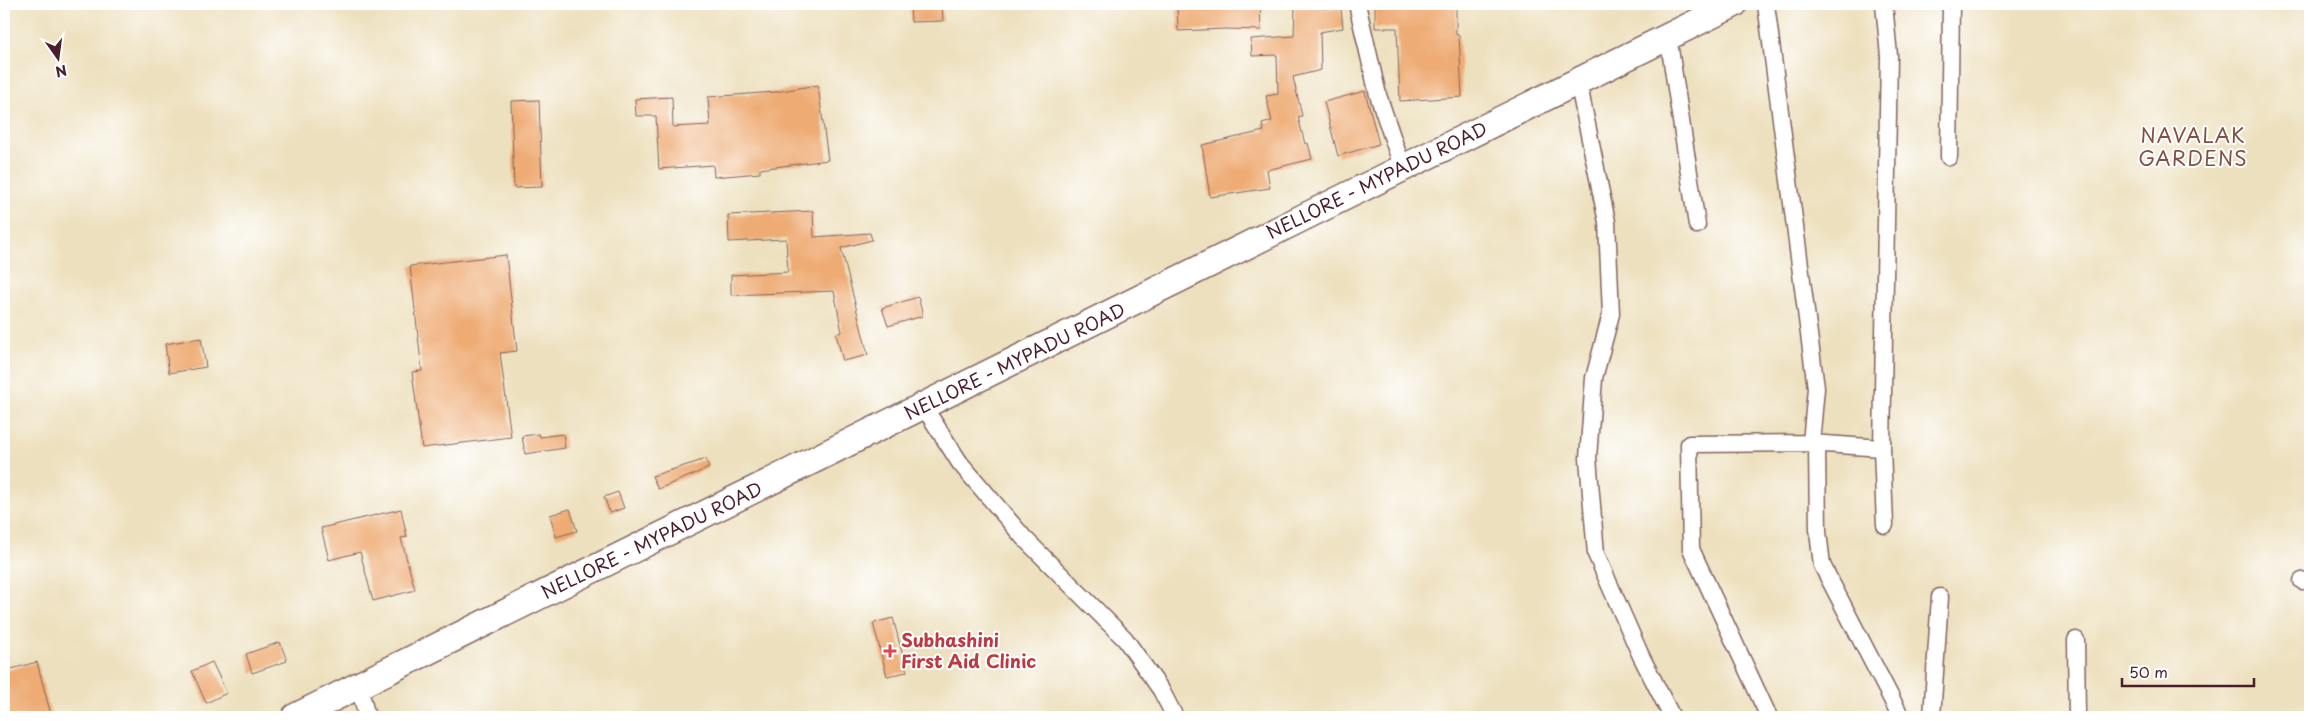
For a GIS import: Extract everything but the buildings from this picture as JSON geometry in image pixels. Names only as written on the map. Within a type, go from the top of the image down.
[{"type":"main road","name":"NELLORE - MYPADU ROAD","points":[[295,717],[1734,4]]},
{"type":"street","points":[[1357,4],[1378,95],[1403,169]]},
{"type":"street","points":[[1766,4],[1816,388],[1814,443],[1818,532],[1822,565],[1901,717]]},
{"type":"street","points":[[1884,4],[1889,56],[1882,448],[1885,525]]},
{"type":"street","points":[[1949,157],[1951,4]]},
{"type":"street","points":[[1668,36],[1697,225]]},
{"type":"street","points":[[1578,81],[1607,222],[1611,314],[1594,378],[1589,449],[1596,554],[1641,656],[1672,717]]},
{"type":"street","points":[[924,407],[960,463],[1024,538],[1125,639],[1161,690],[1175,717]]},
{"type":"street","points":[[1770,717],[1691,549],[1689,444],[1814,443],[1882,448]]},
{"type":"street","points":[[1932,717],[1940,597]]},
{"type":"street","points":[[2076,640],[2077,717]]},
{"type":"street","points":[[359,686],[367,717]]},
{"type":"place","name":"Subhashini First Aid Clinic","points":[[890,651]]},
{"type":"district","name":"NAVALAK GARDENS","points":[[2193,148]]}]
